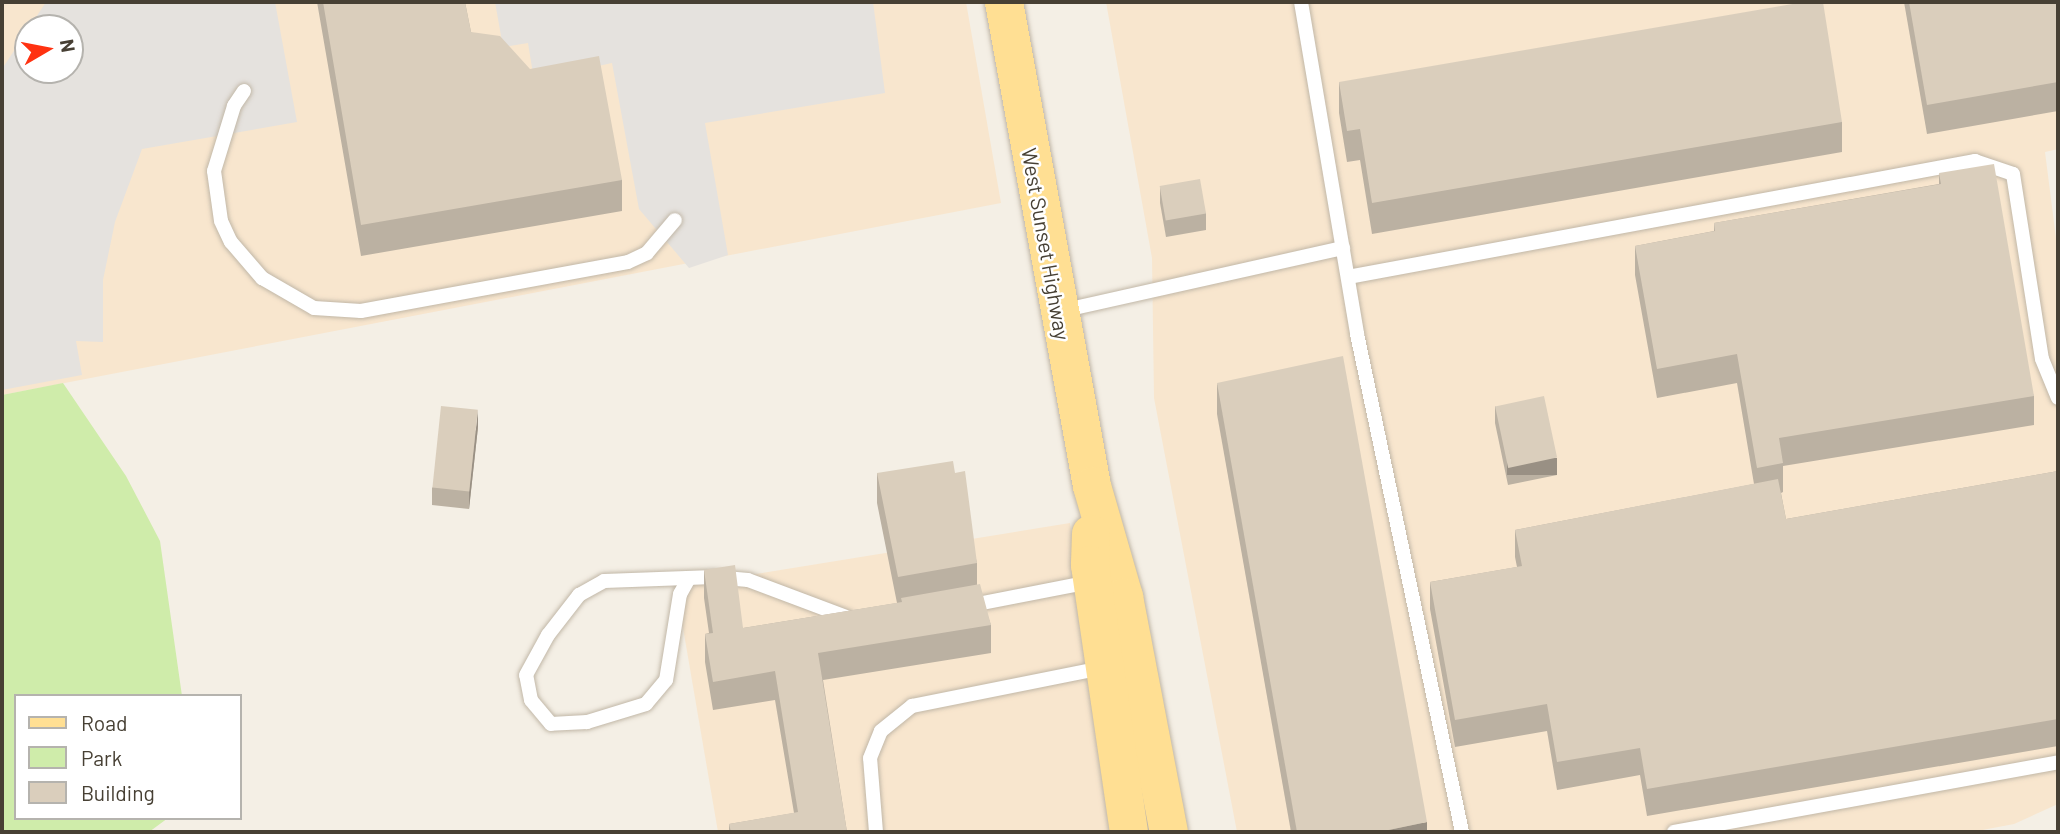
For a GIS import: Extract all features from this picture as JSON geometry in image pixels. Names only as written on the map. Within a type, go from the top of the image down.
[{"type":"main road","name":"West Sunset Highway","points":[[1004,2],[1058,311],[1092,486],[1125,597],[1169,832]]},
{"type":"main road","name":"West Sunset Highway","points":[[1092,486],[1093,582],[1129,832]]},
{"type":"lane","points":[[1301,2],[1348,277],[1462,832]]},
{"type":"lane","points":[[244,91],[229,118],[214,171],[214,194],[221,221],[231,242],[262,278],[314,308],[361,311],[628,262],[647,253],[675,220]]},
{"type":"lane","points":[[1348,277],[1975,161],[2013,174],[2042,359],[2058,398]]},
{"type":"lane","points":[[1058,311],[1343,248]]},
{"type":"lane","points":[[688,578],[680,594],[666,680],[646,704],[587,722],[551,724],[531,700],[526,675],[548,635],[579,595],[604,581],[688,578],[747,580],[846,618],[869,618]]},
{"type":"lane","points":[[944,610],[1093,582]]},
{"type":"lane","points":[[876,832],[870,758],[881,731],[912,706],[1105,668]]},
{"type":"lane","points":[[1674,832],[2058,762]]},
{"type":"shaded area","points":[[2,2],[966,2],[1001,203],[2,395]]},
{"type":"shaded area","points":[[46,2],[275,2],[297,122],[142,149],[115,222],[103,280],[103,342],[76,341],[82,375],[2,390],[2,69],[14,51],[14,84],[84,84],[84,14],[38,14]]},
{"type":"shaded area","points":[[495,2],[873,2],[885,93],[705,123],[728,255],[689,268],[639,209],[612,63],[534,80],[528,43],[503,47]]},
{"type":"shaded area","points":[[1106,2],[2058,2],[2058,149],[2045,152],[2058,254],[2058,804],[2014,824],[1972,832],[1237,832],[1154,398],[1152,258]]},
{"type":"shaded area","points":[[1070,523],[1114,832],[718,832],[676,587]]},
{"type":"green space","points":[[63,383],[126,476],[160,541],[182,694],[14,694],[14,820],[165,820],[149,832],[2,832],[2,395]]},
{"type":"building","points":[[323,2],[465,2],[471,32],[500,36],[530,69],[599,56],[622,180],[361,225]]},
{"type":"building","points":[[1804,2],[1823,2],[1842,122],[1372,203],[1360,129],[1347,131],[1339,82]]},
{"type":"building","points":[[1909,2],[2058,2],[2058,82],[1927,105]]},
{"type":"building","points":[[1994,164],[2034,396],[1779,438],[1783,463],[1757,468],[1737,354],[1657,369],[1635,246],[1715,231],[1714,223],[1941,184],[1939,173]]},
{"type":"building","points":[[1200,179],[1206,213],[1166,221],[1160,186]]},
{"type":"building","points":[[1343,356],[1427,822],[1379,832],[1297,832],[1217,383]]},
{"type":"building","points":[[1544,396],[1557,458],[1508,468],[1495,406]]},
{"type":"building","points":[[441,406],[478,410],[469,491],[432,488]]},
{"type":"building","points":[[953,461],[955,473],[965,471],[977,563],[898,577],[877,473]]},
{"type":"building","points":[[2058,471],[2058,719],[1647,789],[1640,748],[1557,762],[1547,704],[1455,720],[1430,582],[1522,566],[1515,530],[1778,479],[1786,519]]},
{"type":"building","points":[[735,565],[743,628],[902,602],[901,598],[980,584],[991,625],[818,653],[847,832],[731,832],[729,824],[798,812],[775,671],[713,682],[705,634],[713,633],[704,570]]}]
